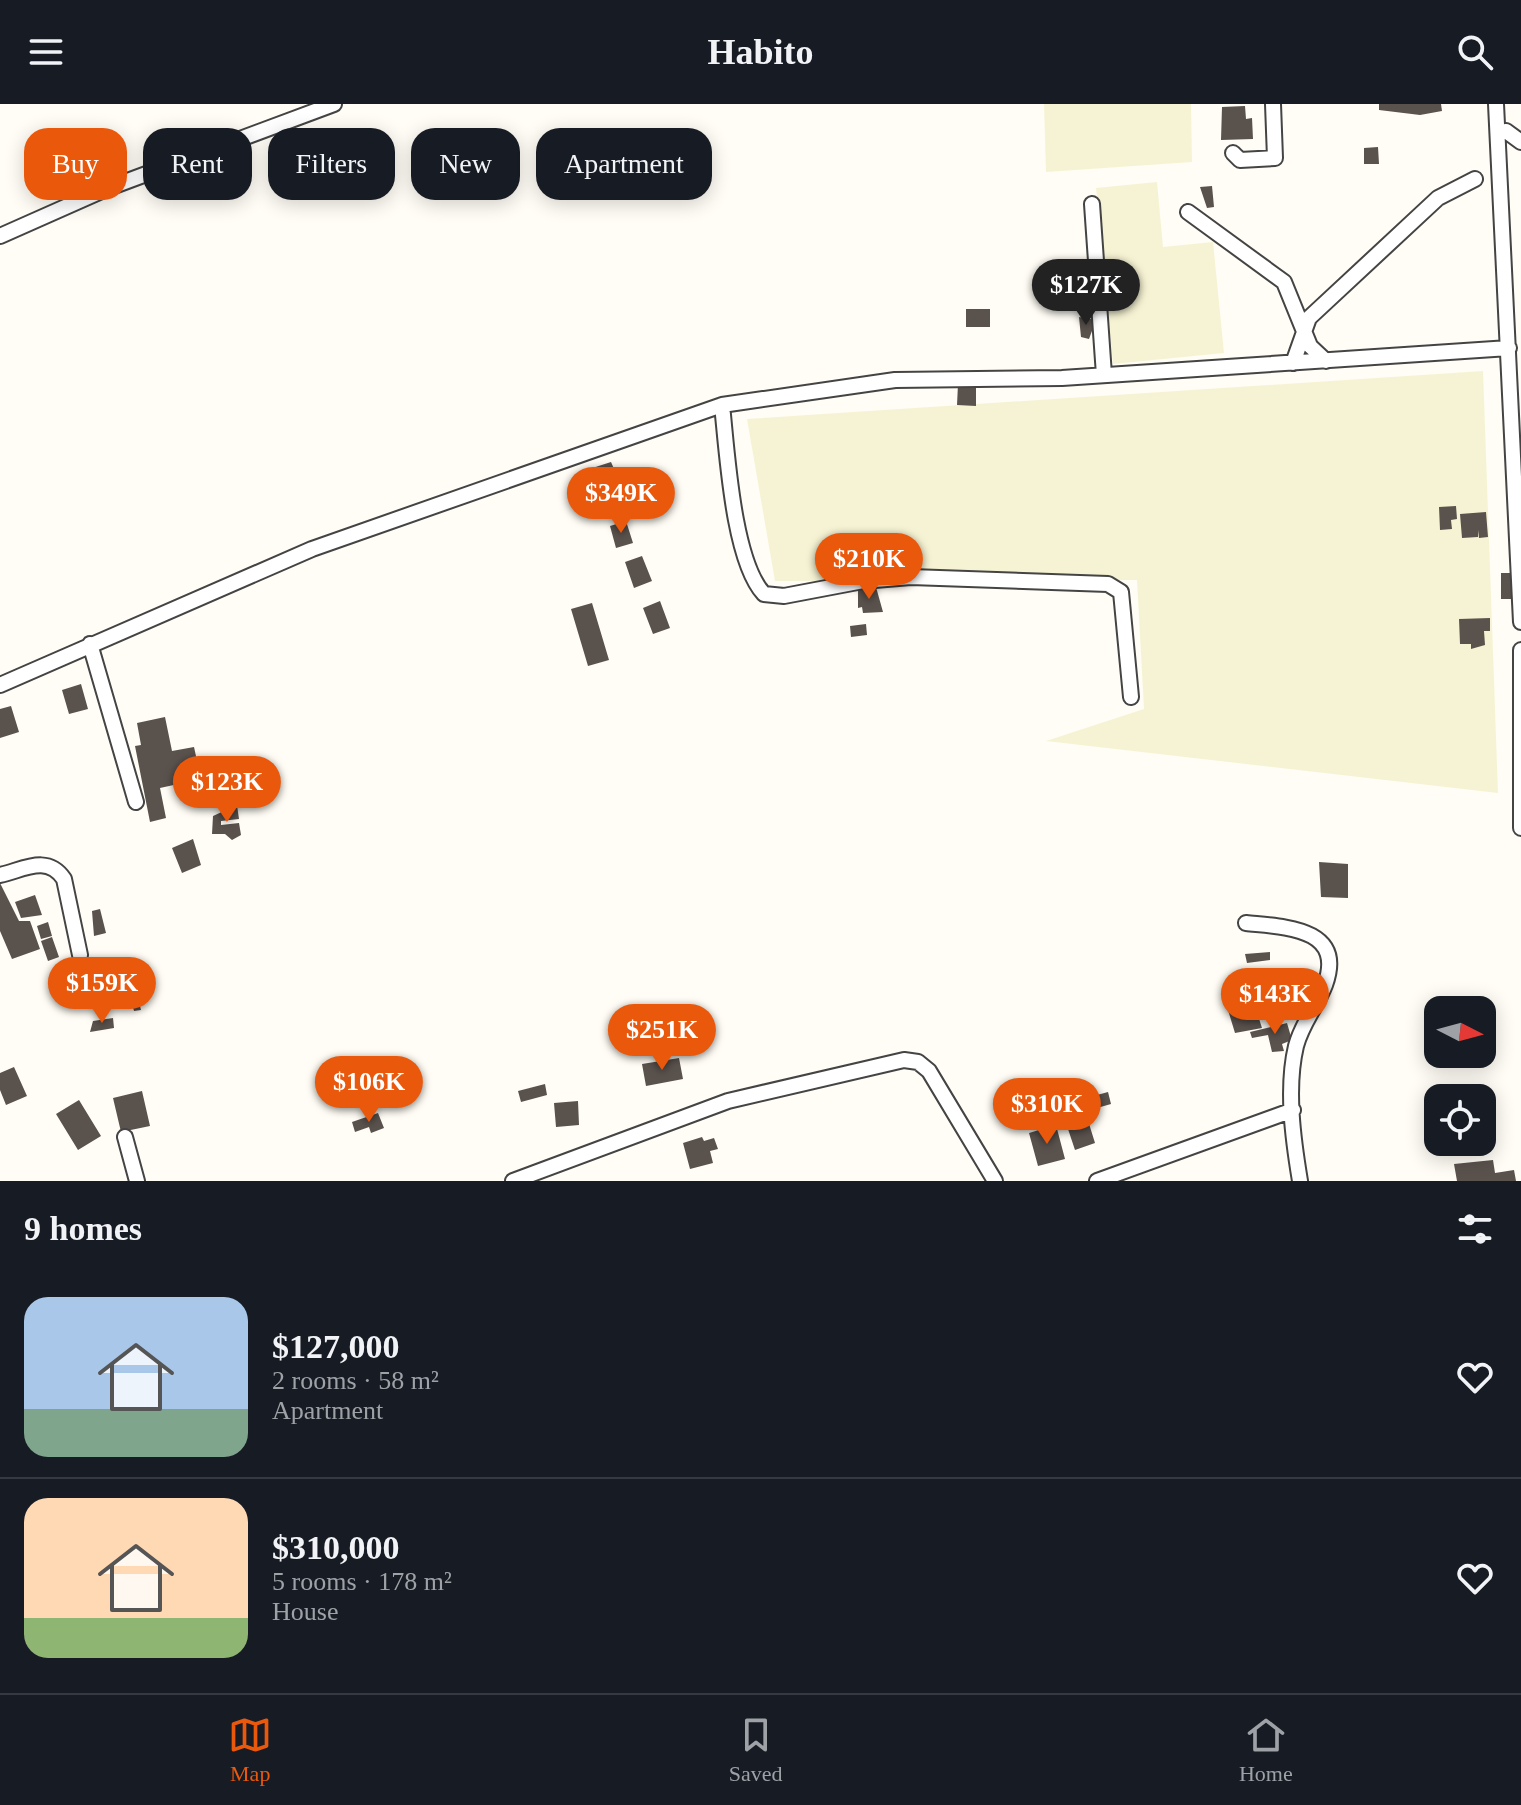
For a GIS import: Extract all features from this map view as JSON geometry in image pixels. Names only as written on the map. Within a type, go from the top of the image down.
[{"type":"street","points":[[0,236],[106,189],[334,104]]},
{"type":"street","points":[[1233,153],[1240,160],[1275,158],[1273,104]]},
{"type":"street","points":[[1496,104],[1521,622]]},
{"type":"street","points":[[1506,131],[1521,142]]},
{"type":"street","points":[[1293,363],[1309,318],[1389,240],[1438,198],[1475,179]]},
{"type":"street","points":[[1092,204],[1104,375]]},
{"type":"street","points":[[1188,212],[1284,282],[1310,346],[1326,361]]},
{"type":"street","points":[[0,685],[312,549],[722,405],[895,380],[1104,375],[1509,348]]},
{"type":"street","points":[[722,405],[739,532],[757,587],[764,594],[784,596],[863,581],[911,577],[1108,584],[1121,592],[1131,697]]},
{"type":"street","points":[[90,644],[136,802]]},
{"type":"street","points":[[1521,650],[1521,828]]},
{"type":"street","points":[[0,875],[38,865],[56,869],[64,879],[80,955]]},
{"type":"street","points":[[1246,923],[1306,931],[1318,939],[1328,958],[1325,985],[1307,1015],[1297,1044],[1292,1074],[1300,1181]]},
{"type":"street","points":[[513,1181],[718,1104],[904,1060],[918,1062],[929,1071],[995,1181]]},
{"type":"street","points":[[1097,1181],[1293,1110]]},
{"type":"street","points":[[125,1137],[137,1181]]},
{"type":"shaded area","points":[[1044,104],[1191,104],[1192,162],[1046,172]]},
{"type":"shaded area","points":[[1157,182],[1163,247],[1213,242],[1224,353],[1113,364],[1096,188]]},
{"type":"shaded area","points":[[1483,371],[1498,793],[1046,741],[1144,709],[1137,580],[775,581],[747,419]]},
{"type":"building","points":[[1379,104],[1441,104],[1442,111],[1420,115],[1379,110]]},
{"type":"building","points":[[1245,106],[1246,119],[1252,118],[1253,139],[1221,140],[1222,107]]},
{"type":"building","points":[[1378,147],[1379,164],[1364,164],[1364,148]]},
{"type":"building","points":[[1212,186],[1214,207],[1207,208],[1200,187]]},
{"type":"building","points":[[966,309],[990,309],[990,327],[966,327]]},
{"type":"building","points":[[1079,317],[1096,320],[1089,339],[1081,337]]},
{"type":"building","points":[[958,384],[976,384],[976,406],[957,405]]},
{"type":"building","points":[[611,462],[625,494],[595,505],[583,471]]},
{"type":"building","points":[[1456,506],[1457,519],[1451,520],[1452,529],[1440,530],[1439,507]]},
{"type":"building","points":[[1486,512],[1488,537],[1479,538],[1478,530],[1478,537],[1462,538],[1460,514]]},
{"type":"building","points":[[626,521],[633,543],[616,548],[610,526]]},
{"type":"building","points":[[642,556],[652,581],[634,588],[625,562]]},
{"type":"building","points":[[1501,573],[1511,573],[1511,599],[1501,599]]},
{"type":"building","points":[[876,587],[883,612],[863,613],[862,607],[858,608],[858,590]]},
{"type":"building","points":[[660,601],[670,628],[653,634],[643,608]]},
{"type":"building","points":[[592,603],[609,660],[588,666],[571,609]]},
{"type":"building","points":[[1490,618],[1490,631],[1484,631],[1485,645],[1471,649],[1471,644],[1460,644],[1459,619]]},
{"type":"building","points":[[866,624],[867,635],[851,637],[850,626]]},
{"type":"building","points":[[81,684],[88,709],[69,714],[62,690]]},
{"type":"building","points":[[11,706],[19,732],[0,738],[0,709]]},
{"type":"building","points":[[165,717],[172,751],[194,747],[201,779],[160,788],[166,818],[150,822],[135,746],[141,745],[137,723]]},
{"type":"building","points":[[237,805],[239,819],[221,821],[221,825],[239,823],[241,835],[232,840],[225,834],[212,834],[213,816]]},
{"type":"building","points":[[193,839],[201,865],[182,873],[172,848]]},
{"type":"building","points":[[1319,862],[1348,864],[1348,898],[1321,897]]},
{"type":"building","points":[[0,883],[19,921],[30,921],[40,949],[12,959],[0,931]]},
{"type":"building","points":[[35,895],[42,915],[21,918],[15,902]]},
{"type":"building","points":[[100,909],[106,933],[94,936],[92,911]]},
{"type":"building","points":[[48,922],[52,936],[41,939],[37,926]]},
{"type":"building","points":[[52,937],[59,957],[48,961],[41,941]]},
{"type":"building","points":[[1270,952],[1270,960],[1247,963],[1245,954]]},
{"type":"building","points":[[137,963],[145,996],[138,998],[141,1010],[134,1011],[126,980],[111,985],[107,971]]},
{"type":"building","points":[[104,969],[106,981],[82,986],[80,975]]},
{"type":"building","points":[[1254,1003],[1262,1028],[1235,1033],[1228,1010]]},
{"type":"building","points":[[113,1018],[114,1028],[90,1032],[93,1021]]},
{"type":"building","points":[[1287,1023],[1292,1040],[1282,1044],[1284,1051],[1272,1052],[1268,1035],[1252,1038],[1250,1032]]},
{"type":"building","points":[[679,1058],[683,1079],[646,1086],[642,1064]]},
{"type":"building","points":[[14,1067],[27,1096],[6,1105],[0,1090],[0,1073]]},
{"type":"building","points":[[545,1084],[547,1095],[521,1102],[518,1091]]},
{"type":"building","points":[[142,1091],[150,1126],[121,1132],[113,1098]]},
{"type":"building","points":[[1108,1092],[1111,1104],[1083,1112],[1079,1100]]},
{"type":"building","points":[[79,1100],[101,1136],[78,1150],[56,1114]]},
{"type":"building","points":[[578,1101],[579,1125],[556,1127],[554,1103]]},
{"type":"building","points":[[378,1113],[384,1128],[371,1133],[369,1127],[355,1132],[352,1122]]},
{"type":"building","points":[[1086,1114],[1095,1143],[1075,1150],[1065,1120]]},
{"type":"building","points":[[1056,1125],[1065,1159],[1038,1166],[1029,1133]]},
{"type":"building","points":[[702,1137],[704,1141],[714,1138],[718,1149],[710,1151],[713,1163],[690,1169],[683,1143]]},
{"type":"building","points":[[1493,1160],[1495,1173],[1514,1170],[1516,1181],[1457,1181],[1454,1164]]}]
